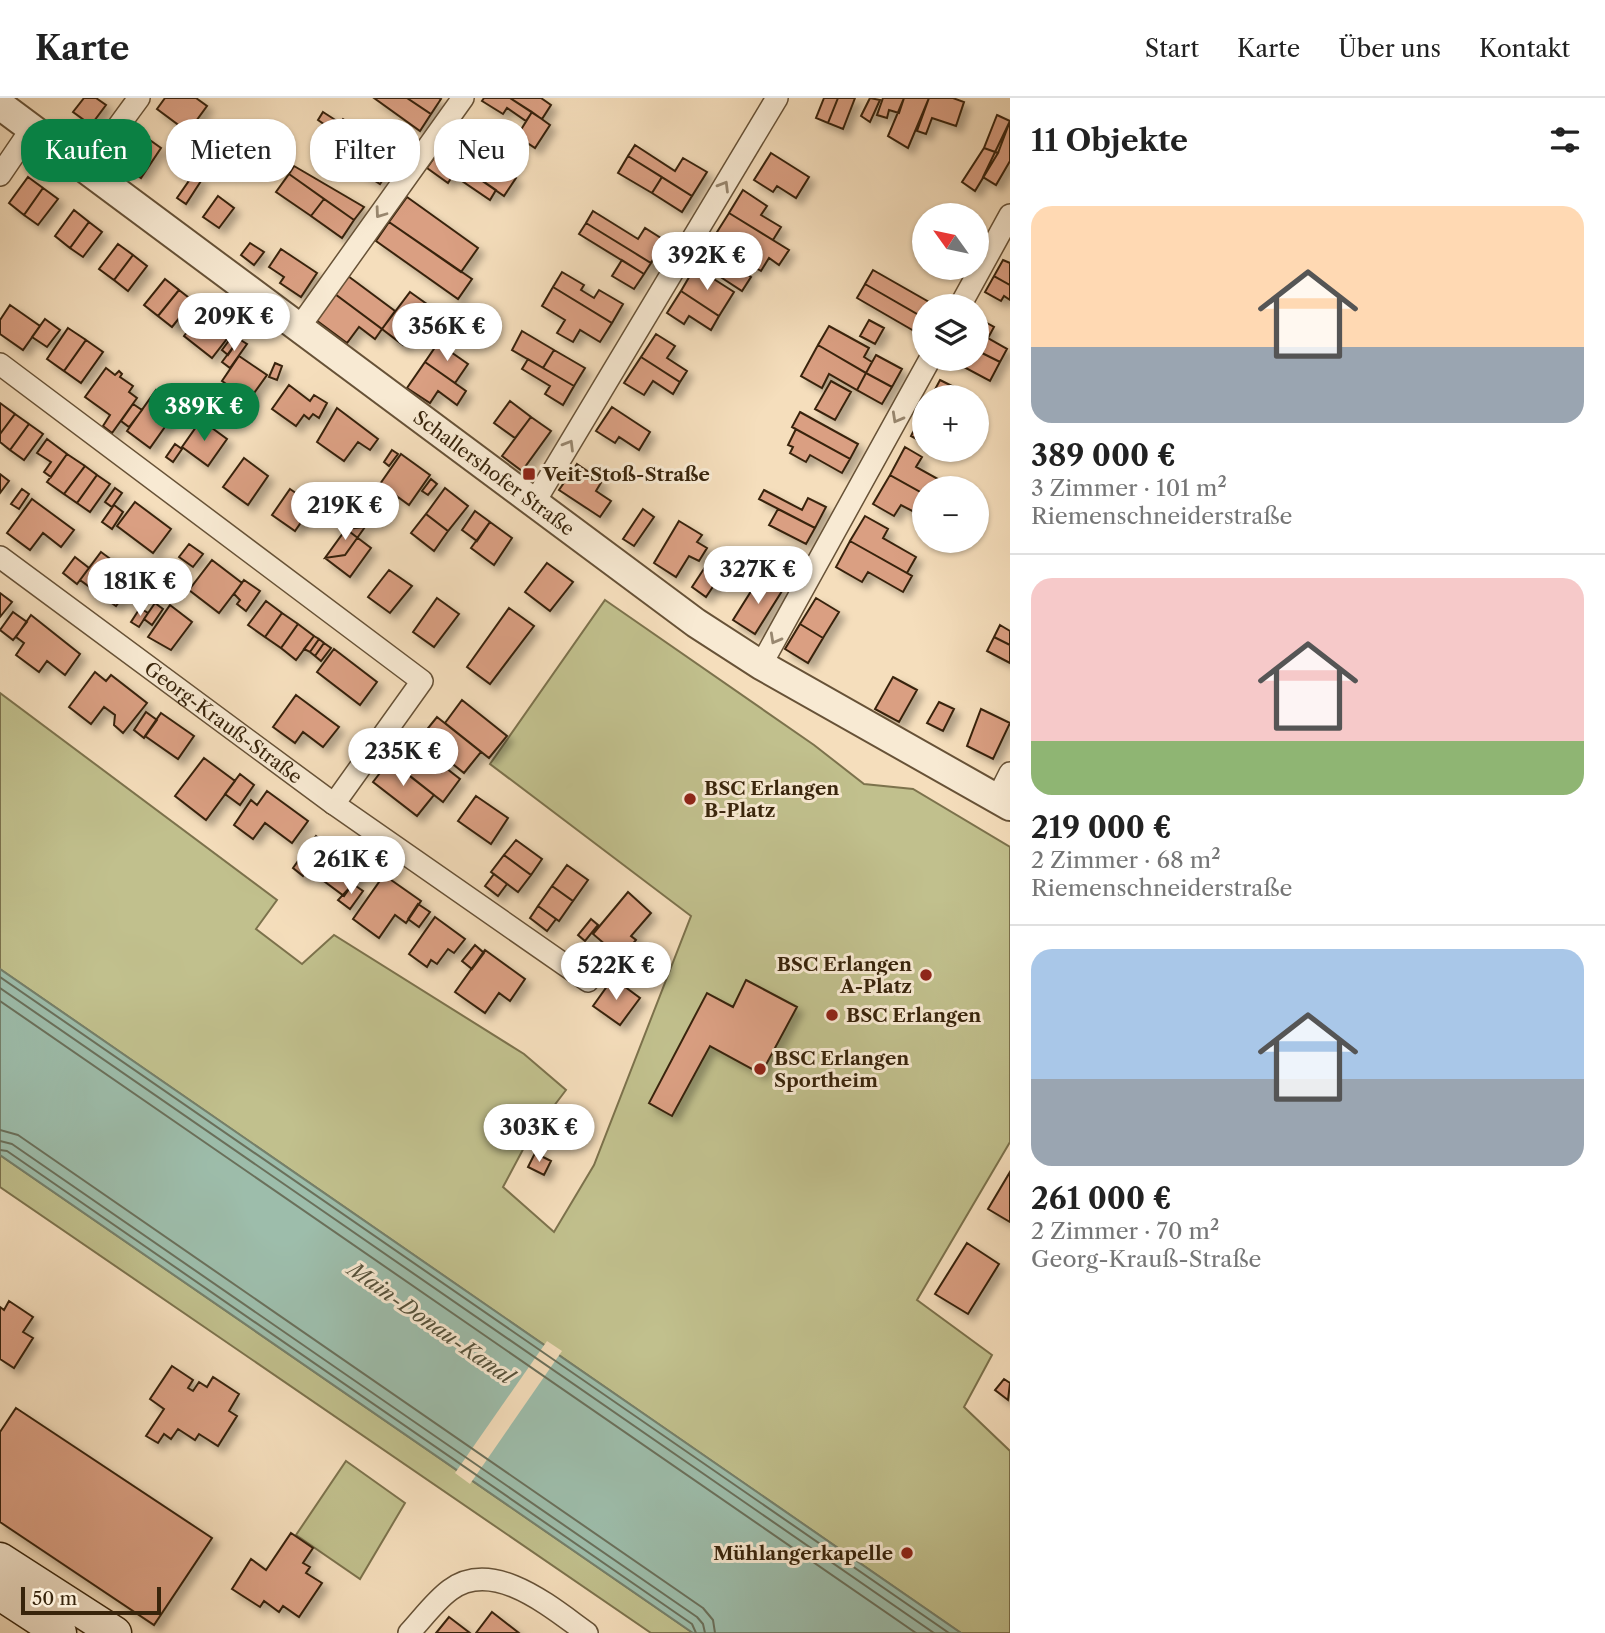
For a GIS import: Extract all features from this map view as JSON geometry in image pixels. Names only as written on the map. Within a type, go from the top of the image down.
[{"type":"main road","points":[[0,1559],[115,1633]]},
{"type":"main road","points":[[0,1594],[60,1633]]},
{"type":"street","points":[[123,119],[139,98]]},
{"type":"street","points":[[298,328],[463,98]]},
{"type":"street","points":[[534,503],[777,98]]},
{"type":"street","name":"Schallershofer Straße","points":[[0,105],[21,120]]},
{"type":"street","points":[[0,175],[21,144]]},
{"type":"street","name":"Schallershofer Straße","points":[[103,182],[696,623],[761,665],[1003,803]]},
{"type":"street","points":[[967,294],[1010,215]]},
{"type":"street","points":[[0,364],[422,681],[334,804]]},
{"type":"street","points":[[761,665],[923,371]]},
{"type":"street","name":"Georg-Krauß-Straße","points":[[0,557],[334,804],[588,981]]},
{"type":"street","points":[[1003,803],[1010,773]]},
{"type":"street","points":[[409,1633],[451,1589],[474,1582],[497,1581],[517,1586],[540,1599],[587,1633]]},
{"type":"shaded area","points":[[605,600],[814,745],[864,784],[913,789],[1010,847],[1010,1142],[917,1300],[992,1355],[964,1407],[1010,1451],[1010,1633],[961,1633],[0,969],[0,693],[277,900],[256,929],[302,964],[334,935],[524,1054],[566,1090],[528,1140],[503,1187],[554,1232],[594,1165],[691,916],[490,764]]},
{"type":"shaded area","points":[[0,1155],[693,1633],[651,1633],[0,1187]]},
{"type":"shaded area","points":[[346,1461],[405,1503],[360,1579],[296,1535]]},
{"type":"water","name":"Main-Donau-Kanal","points":[[0,969],[961,1633],[693,1633],[0,1155]]},
{"type":"pier","points":[[547,1341],[562,1351],[470,1484],[455,1473]]},
{"type":"building","points":[[84,98],[96,98],[106,105],[96,119],[83,119],[73,112]]},
{"type":"building","points":[[165,98],[196,98],[207,106],[198,119],[170,119],[157,109]]},
{"type":"building","points":[[374,98],[407,98],[431,114],[420,131],[420,119],[403,119]]},
{"type":"building","points":[[407,98],[439,98],[441,99],[431,114]]},
{"type":"building","points":[[484,98],[510,98],[532,112],[527,119],[523,119],[507,108],[503,114],[482,101]]},
{"type":"building","points":[[510,98],[541,98],[551,105],[542,119]]},
{"type":"building","points":[[824,98],[838,98],[828,123],[816,118]]},
{"type":"building","points":[[838,98],[855,98],[843,129],[828,123]]},
{"type":"building","points":[[870,98],[880,100],[870,122],[861,116]]},
{"type":"building","points":[[883,98],[904,98],[899,113],[889,110],[887,118],[877,115]]},
{"type":"building","points":[[904,98],[929,98],[908,148],[888,136]]},
{"type":"building","points":[[929,98],[953,98],[964,102],[956,126],[932,118],[926,134],[917,131]]},
{"type":"building","points":[[323,112],[334,119],[319,119]]},
{"type":"building","points":[[532,112],[550,125],[535,148],[529,144],[528,119]]},
{"type":"building","points":[[997,115],[1010,121],[998,153],[984,148]]},
{"type":"building","points":[[1010,121],[1010,161],[996,185],[983,177]]},
{"type":"building","points":[[152,142],[161,148],[152,162]]},
{"type":"building","points":[[635,145],[675,171],[683,158],[707,172],[692,196],[628,156]]},
{"type":"building","points":[[984,148],[998,153],[975,191],[962,182]]},
{"type":"building","points":[[771,153],[809,177],[796,198],[777,186],[773,192],[754,180]]},
{"type":"building","points":[[628,156],[662,177],[652,193],[618,173]]},
{"type":"building","points":[[434,158],[434,173],[427,168]]},
{"type":"building","points":[[296,167],[310,175],[310,182],[321,182],[364,207],[354,220],[296,179]]},
{"type":"building","points":[[662,177],[692,196],[682,212],[652,193]]},
{"type":"building","points":[[296,179],[324,199],[311,216],[276,192],[283,182],[296,182]]},
{"type":"building","points":[[24,182],[35,182],[43,188],[24,215],[9,203]]},
{"type":"building","points":[[188,182],[200,182],[186,204],[177,198]]},
{"type":"building","points":[[463,182],[484,182],[496,190],[490,200]]},
{"type":"building","points":[[484,182],[513,182],[504,196]]},
{"type":"building","points":[[43,188],[58,199],[38,225],[24,215]]},
{"type":"building","points":[[743,190],[767,206],[761,215],[781,227],[773,240],[729,213]]},
{"type":"building","points":[[218,196],[234,208],[219,228],[203,217]]},
{"type":"building","points":[[407,197],[478,248],[461,272],[389,222]]},
{"type":"building","points":[[324,199],[354,220],[342,238],[311,216]]},
{"type":"building","points":[[74,210],[89,222],[70,248],[55,236]]},
{"type":"building","points":[[593,211],[638,239],[645,228],[664,240],[651,263],[586,223]]},
{"type":"building","points":[[729,213],[789,250],[779,265],[769,258],[761,271],[746,262],[754,249],[739,239],[731,251],[712,240]]},
{"type":"building","points":[[89,222],[102,232],[83,257],[70,248]]},
{"type":"building","points":[[389,222],[472,279],[458,299],[376,241]]},
{"type":"building","points":[[586,223],[651,263],[644,274],[579,234]]},
{"type":"building","points":[[250,243],[264,252],[254,265],[241,255]]},
{"type":"building","points":[[118,244],[133,255],[114,280],[99,269]]},
{"type":"building","points":[[281,249],[317,273],[301,297],[280,283],[284,277],[269,267]]},
{"type":"building","points":[[133,255],[147,266],[128,291],[114,280]]},
{"type":"building","points":[[622,260],[644,274],[634,289],[612,276]]},
{"type":"building","points":[[1003,260],[1010,263],[1010,285],[994,276]]},
{"type":"building","points":[[730,264],[751,277],[742,291],[722,278]]},
{"type":"building","points":[[695,267],[734,292],[719,316],[681,291]]},
{"type":"building","points":[[873,270],[915,294],[912,294],[912,311],[865,284]]},
{"type":"building","points":[[562,272],[584,285],[581,290],[594,298],[599,290],[623,304],[612,323],[553,287]]},
{"type":"building","points":[[348,276],[395,311],[382,329],[335,294]]},
{"type":"building","points":[[994,276],[1010,285],[1010,300],[1004,296],[1001,301],[985,292]]},
{"type":"building","points":[[165,279],[179,290],[158,316],[144,305]]},
{"type":"building","points":[[865,284],[912,311],[912,330],[857,298]]},
{"type":"building","points":[[553,287],[612,323],[600,342],[580,330],[573,342],[557,333],[565,320],[542,306]]},
{"type":"building","points":[[179,290],[193,301],[172,327],[158,316]]},
{"type":"building","points":[[681,291],[719,316],[711,330],[689,316],[684,324],[667,313]]},
{"type":"building","points":[[410,292],[431,307],[403,345],[382,329]]},
{"type":"building","points":[[335,294],[382,329],[375,339],[359,327],[347,343],[316,320]]},
{"type":"building","points":[[10,305],[40,326],[23,350],[0,334],[0,320]]},
{"type":"building","points":[[205,309],[233,331],[212,358],[184,336]]},
{"type":"building","points":[[45,319],[60,330],[47,347],[32,337]]},
{"type":"building","points":[[869,320],[884,328],[875,344],[860,336]]},
{"type":"building","points":[[829,326],[869,348],[864,357],[872,362],[866,373],[818,345]]},
{"type":"building","points":[[68,328],[86,340],[64,371],[47,359]]},
{"type":"building","points":[[522,331],[554,350],[543,368],[512,350]]},
{"type":"building","points":[[656,334],[675,346],[667,358],[687,371],[680,382],[641,357]]},
{"type":"building","points":[[233,335],[239,339],[228,355],[222,350]]},
{"type":"building","points":[[239,339],[247,344],[230,368],[222,362]]},
{"type":"building","points":[[989,339],[1007,349],[1000,362],[989,356]]},
{"type":"building","points":[[86,340],[103,352],[81,383],[64,371]]},
{"type":"building","points":[[438,343],[468,364],[455,383],[425,362]]},
{"type":"building","points":[[818,345],[866,373],[857,390],[829,374],[822,388],[801,376]]},
{"type":"building","points":[[554,350],[585,368],[574,386],[543,368]]},
{"type":"building","points":[[876,355],[902,369],[892,387],[866,373]]},
{"type":"building","points":[[239,356],[267,375],[249,400],[222,381]]},
{"type":"building","points":[[989,356],[1000,362],[990,381],[971,371],[989,371]]},
{"type":"building","points":[[641,357],[680,382],[673,394],[653,381],[644,395],[624,383]]},
{"type":"building","points":[[528,359],[574,386],[563,405],[545,394],[550,386],[522,369]]},
{"type":"building","points":[[425,362],[466,391],[457,405],[438,391],[430,403],[407,388]]},
{"type":"building","points":[[275,363],[282,366],[277,380],[269,377]]},
{"type":"building","points":[[106,368],[115,375],[119,371],[122,374],[120,377],[133,386],[129,392],[137,398],[112,433],[103,426],[110,415],[85,397]]},
{"type":"building","points":[[866,373],[892,387],[882,404],[857,390]]},
{"type":"building","points":[[940,380],[950,385],[937,385]]},
{"type":"building","points":[[831,381],[851,392],[835,420],[815,409]]},
{"type":"building","points":[[289,385],[310,401],[314,395],[327,403],[319,418],[313,414],[309,419],[304,415],[296,426],[272,409]]},
{"type":"building","points":[[156,390],[179,407],[150,448],[127,431]]},
{"type":"building","points":[[510,401],[531,417],[515,438],[494,423]]},
{"type":"building","points":[[0,403],[15,414],[0,434]]},
{"type":"building","points":[[133,404],[142,410],[129,427],[121,421]]},
{"type":"building","points":[[612,407],[650,432],[639,450],[619,437],[615,443],[596,431]]},
{"type":"building","points":[[337,408],[378,439],[370,450],[358,442],[344,461],[317,442]]},
{"type":"building","points":[[800,412],[858,444],[850,459],[792,427]]},
{"type":"building","points":[[15,414],[29,424],[10,450],[0,442],[0,434]]},
{"type":"building","points":[[531,417],[551,431],[522,471],[502,456]]},
{"type":"building","points":[[201,420],[227,439],[208,466],[182,447]]},
{"type":"building","points":[[29,424],[43,434],[24,460],[10,450]]},
{"type":"building","points":[[796,429],[850,459],[842,473],[810,455],[806,462],[790,453],[793,447],[788,445]]},
{"type":"building","points":[[47,439],[67,454],[51,477],[44,472],[51,462],[37,453]]},
{"type":"building","points":[[175,444],[182,449],[173,462],[166,457]]},
{"type":"building","points":[[905,447],[912,451],[912,462],[919,462],[916,467],[932,476],[912,476],[912,487],[890,475]]},
{"type":"building","points":[[392,450],[398,454],[389,466],[384,462]]},
{"type":"building","points":[[67,454],[85,466],[64,494],[47,482]]},
{"type":"building","points":[[401,454],[430,475],[409,505],[380,484]]},
{"type":"building","points":[[244,458],[268,476],[248,505],[223,487]]},
{"type":"building","points":[[577,464],[602,481],[596,491],[611,501],[600,517],[559,490]]},
{"type":"building","points":[[85,466],[97,475],[77,503],[64,494]]},
{"type":"building","points":[[0,474],[9,481],[0,493]]},
{"type":"building","points":[[97,475],[110,484],[90,512],[77,503]]},
{"type":"building","points":[[890,475],[912,487],[912,511],[901,505],[894,516],[873,504]]},
{"type":"building","points":[[431,479],[437,484],[428,495],[422,491]]},
{"type":"building","points":[[115,488],[122,493],[112,507],[105,502]]},
{"type":"building","points":[[445,488],[468,506],[448,531],[426,514]]},
{"type":"building","points":[[22,489],[29,494],[19,509],[11,504]]},
{"type":"building","points":[[290,489],[313,505],[295,531],[272,515]]},
{"type":"building","points":[[764,490],[802,510],[808,498],[826,507],[815,528],[759,499]]},
{"type":"building","points":[[32,499],[74,530],[61,547],[43,533],[30,550],[7,533]]},
{"type":"building","points":[[135,502],[171,529],[153,553],[117,526]]},
{"type":"building","points":[[114,505],[123,512],[112,529],[102,522]]},
{"type":"building","points":[[643,509],[654,517],[634,546],[623,539]]},
{"type":"building","points":[[778,509],[815,528],[806,544],[769,525]]},
{"type":"building","points":[[475,511],[490,522],[477,541],[462,530]]},
{"type":"building","points":[[426,514],[448,531],[434,551],[411,533]]},
{"type":"building","points":[[865,516],[888,529],[883,538],[916,557],[907,573],[850,541]]},
{"type":"building","points":[[679,521],[702,535],[697,542],[707,548],[699,561],[689,556],[676,577],[654,563]]},
{"type":"building","points":[[490,522],[512,538],[494,565],[471,548]]},
{"type":"building","points":[[365,527],[345,555],[325,558],[346,529]]},
{"type":"building","points":[[346,529],[371,548],[350,577],[325,558]]},
{"type":"building","points":[[850,541],[912,576],[903,592],[868,572],[862,582],[836,567]]},
{"type":"building","points":[[189,544],[203,554],[193,567],[179,557]]},
{"type":"building","points":[[101,552],[136,578],[116,606],[80,580]]},
{"type":"building","points":[[75,557],[89,568],[77,584],[63,573]]},
{"type":"building","points":[[711,558],[726,567],[706,597],[692,587]]},
{"type":"building","points":[[212,560],[242,583],[219,613],[189,590]]},
{"type":"building","points":[[547,563],[573,582],[550,611],[525,592]]},
{"type":"building","points":[[389,570],[412,586],[390,613],[368,597]]},
{"type":"building","points":[[760,577],[782,591],[755,634],[733,620]]},
{"type":"building","points":[[244,580],[260,591],[246,611],[237,604],[240,600],[234,594]]},
{"type":"building","points":[[0,593],[12,602],[0,617]]},
{"type":"building","points":[[437,598],[459,614],[434,647],[413,632]]},
{"type":"building","points":[[816,598],[839,612],[823,638],[800,624]]},
{"type":"building","points":[[266,601],[282,613],[265,637],[248,625]]},
{"type":"building","points":[[155,603],[163,609],[152,625],[144,619]]},
{"type":"building","points":[[170,605],[192,622],[171,650],[148,637]]},
{"type":"building","points":[[140,608],[148,613],[139,627],[131,622]]},
{"type":"building","points":[[509,608],[534,626],[490,684],[467,667]]},
{"type":"building","points":[[13,612],[27,622],[13,640],[0,630]]},
{"type":"building","points":[[282,613],[298,624],[281,648],[265,637]]},
{"type":"building","points":[[31,615],[80,654],[65,675],[47,661],[39,672],[16,655],[24,643],[16,637]]},
{"type":"building","points":[[298,624],[314,636],[296,660],[281,648]]},
{"type":"building","points":[[800,624],[823,638],[808,663],[785,649]]},
{"type":"building","points":[[1000,625],[1010,631],[1010,645],[994,637]]},
{"type":"building","points":[[314,636],[319,639],[310,652],[304,649]]},
{"type":"building","points":[[994,637],[1010,645],[1010,663],[987,651]]},
{"type":"building","points":[[319,639],[324,643],[315,656],[310,652]]},
{"type":"building","points":[[324,643],[331,648],[321,661],[315,656]]},
{"type":"building","points":[[334,649],[377,682],[360,705],[317,672]]},
{"type":"building","points":[[95,672],[106,681],[111,675],[147,703],[123,733],[114,725],[115,715],[104,707],[91,724],[69,707]]},
{"type":"building","points":[[893,677],[917,690],[899,722],[875,709]]},
{"type":"building","points":[[296,695],[339,727],[323,747],[303,732],[295,743],[273,727]]},
{"type":"building","points":[[462,700],[507,736],[489,758],[445,723]]},
{"type":"building","points":[[939,702],[954,709],[943,731],[927,723]]},
{"type":"building","points":[[981,709],[1010,723],[993,759],[967,746]]},
{"type":"building","points":[[146,712],[157,720],[144,738],[134,730]]},
{"type":"building","points":[[161,713],[194,736],[178,759],[145,736]]},
{"type":"building","points":[[437,717],[481,752],[464,773],[420,738]]},
{"type":"building","points":[[415,744],[460,779],[443,802],[397,766]]},
{"type":"building","points":[[204,758],[235,781],[206,820],[175,796]]},
{"type":"building","points":[[390,760],[434,795],[417,816],[373,782]]},
{"type":"building","points":[[240,774],[254,785],[240,805],[225,794]]},
{"type":"building","points":[[267,791],[308,821],[292,843],[265,823],[253,839],[234,825],[251,800],[257,805]]},
{"type":"building","points":[[476,796],[508,818],[491,844],[458,821]]},
{"type":"building","points":[[316,836],[323,842],[305,867],[308,869],[303,876],[293,868]]},
{"type":"building","points":[[325,839],[364,868],[344,896],[305,867]]},
{"type":"building","points":[[516,840],[542,859],[531,875],[504,855]]},
{"type":"building","points":[[504,855],[531,875],[518,892],[491,872]]},
{"type":"building","points":[[567,865],[588,880],[573,901],[552,886]]},
{"type":"building","points":[[494,874],[507,884],[498,896],[485,886]]},
{"type":"building","points":[[384,875],[421,901],[406,923],[395,915],[379,938],[353,919]]},
{"type":"building","points":[[353,884],[363,891],[350,909],[338,900]]},
{"type":"building","points":[[552,886],[573,901],[559,921],[538,906]]},
{"type":"building","points":[[628,892],[651,913],[631,936],[636,940],[621,958],[593,934]]},
{"type":"building","points":[[418,904],[430,912],[419,927],[408,919]]},
{"type":"building","points":[[538,906],[556,919],[547,931],[530,918]]},
{"type":"building","points":[[435,917],[465,939],[454,953],[448,949],[437,964],[431,960],[427,967],[409,954]]},
{"type":"building","points":[[591,919],[598,925],[585,941],[578,935]]},
{"type":"building","points":[[475,945],[484,953],[472,969],[462,961]]},
{"type":"building","points":[[485,950],[525,979],[510,1001],[499,993],[485,1013],[455,992]]},
{"type":"building","points":[[613,978],[640,998],[620,1025],[593,1006]]},
{"type":"building","points":[[746,980],[797,1007],[761,1074],[710,1046],[672,1116],[649,1103],[707,993],[733,1007]]},
{"type":"building","points":[[535,1153],[551,1161],[544,1175],[528,1167]]},
{"type":"building","points":[[1010,1172],[1010,1222],[988,1209]]},
{"type":"building","points":[[967,1243],[999,1264],[968,1314],[935,1294]]},
{"type":"building","points":[[9,1301],[33,1317],[23,1332],[33,1338],[14,1368],[0,1359],[0,1307],[4,1310]]},
{"type":"building","points":[[172,1366],[193,1380],[188,1388],[193,1391],[199,1382],[207,1387],[213,1377],[239,1394],[229,1411],[237,1416],[218,1446],[199,1434],[195,1440],[178,1429],[171,1439],[164,1434],[158,1443],[146,1436],[164,1409],[150,1399]]},
{"type":"building","points":[[1004,1379],[1010,1383],[1008,1400],[995,1390]]},
{"type":"building","points":[[16,1408],[212,1538],[154,1625],[0,1522],[0,1432]]},
{"type":"building","points":[[291,1533],[313,1548],[303,1563],[310,1567],[306,1573],[322,1583],[299,1617],[283,1606],[279,1612],[264,1601],[260,1607],[232,1589],[251,1559],[266,1570]]},
{"type":"building","points":[[492,1612],[519,1633],[476,1633]]},
{"type":"building","points":[[449,1617],[470,1633],[436,1633]]},
{"type":"place","name":"Veit-Stoß-Straße","points":[[529,474]]},
{"type":"place","name":"BSC Erlangen B-Platz","points":[[690,799]]},
{"type":"place","name":"BSC Erlangen A-Platz","points":[[926,975]]},
{"type":"place","name":"BSC Erlangen","points":[[832,1015]]},
{"type":"place","name":"BSC Erlangen Sportheim","points":[[760,1069]]},
{"type":"place","name":"Mühlangerkapelle","points":[[907,1553]]}]
